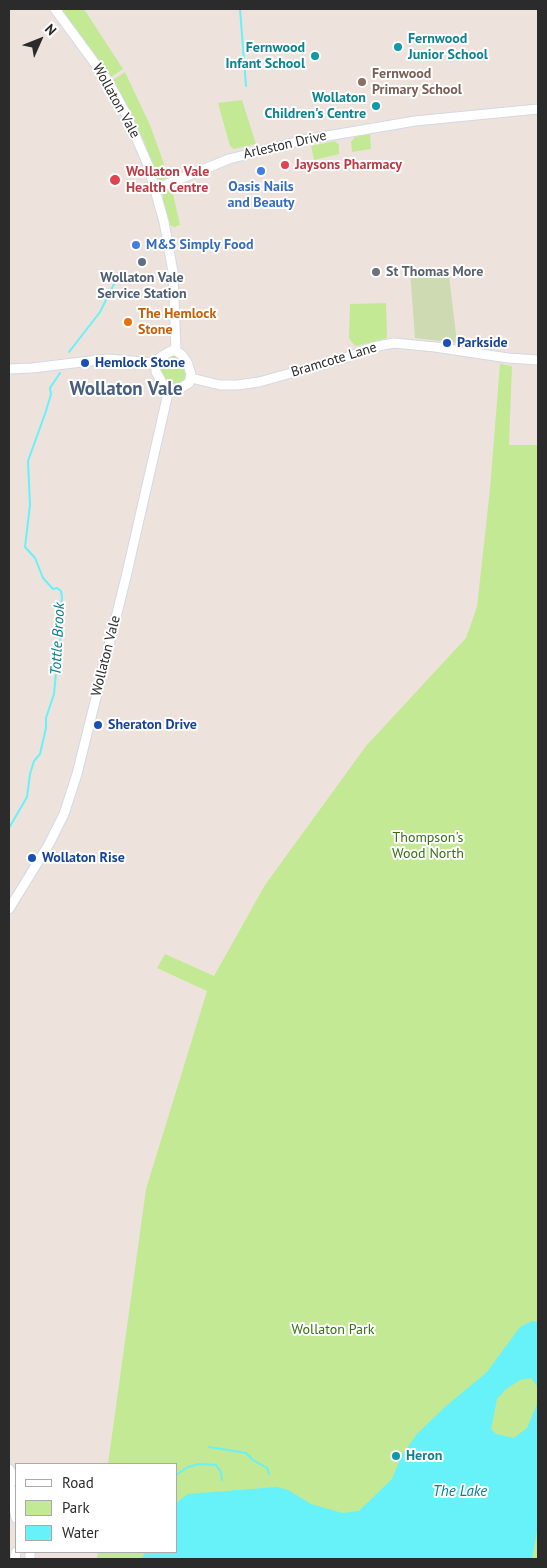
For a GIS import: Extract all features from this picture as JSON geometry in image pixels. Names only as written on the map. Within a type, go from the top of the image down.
[{"type":"street","name":"Wollaton Vale","points":[[55,9],[93,59],[125,112],[136,135],[155,189],[164,222],[173,272],[176,351]]},
{"type":"street","name":"Arleston Drive","points":[[155,189],[236,157],[304,140],[414,121],[538,109]]},
{"type":"street","name":"Bramcote Lane","points":[[191,378],[220,385],[259,382],[345,358],[373,347],[394,344],[435,347],[538,360]]},
{"type":"street","points":[[176,351],[187,362],[191,378],[189,383],[177,390],[164,386],[158,379],[156,363],[162,355],[176,351]]},
{"type":"street","points":[[9,369],[107,359],[156,363]]},
{"type":"street","name":"Wollaton Vale","points":[[9,909],[49,844],[64,814],[77,774],[126,577],[169,389]]},
{"type":"street","points":[[9,1468],[15,1479]]},
{"type":"street","points":[[9,1481],[15,1513]]},
{"type":"green space","points":[[61,9],[84,9],[123,69],[111,77]]},
{"type":"green space","points":[[125,72],[150,125],[168,175],[165,181],[158,179],[156,176],[144,141],[113,80]]},
{"type":"green space","points":[[242,100],[256,144],[234,149],[230,146],[218,103]]},
{"type":"green space","points":[[370,134],[371,149],[352,152],[351,142],[355,137]]},
{"type":"green space","points":[[335,141],[339,145],[339,154],[314,160],[311,146]]},
{"type":"green space","points":[[168,189],[173,194],[180,225],[174,227],[170,225],[163,200],[163,194]]},
{"type":"green space","points":[[448,267],[457,343],[415,338],[410,271]]},
{"type":"green space","points":[[386,303],[387,338],[357,346],[354,345],[349,338],[350,304]]},
{"type":"green space","points":[[171,356],[176,356],[183,362],[187,374],[184,381],[175,386],[166,383],[160,371],[162,361]]},
{"type":"green space","name":"Wollaton Park","points":[[500,364],[512,366],[509,445],[538,445],[538,1559],[97,1559],[98,1553],[178,1553],[178,1463],[108,1463],[146,1189],[207,991],[157,968],[165,954],[214,976],[265,885],[366,746],[466,638],[477,607],[490,489]]},
{"type":"water","name":"The Lake","points":[[532,1321],[538,1322],[538,1387],[531,1378],[520,1380],[506,1389],[497,1399],[491,1429],[496,1434],[514,1438],[527,1428],[538,1402],[538,1525],[532,1559],[142,1559],[145,1553],[178,1553],[178,1502],[188,1494],[277,1487],[288,1490],[311,1504],[342,1513],[359,1511],[392,1479],[402,1455],[417,1434],[445,1407],[487,1372],[520,1327]]},
{"type":"waterway","name":"Tottle Brook","points":[[240,9],[246,86]]},
{"type":"waterway","name":"Tottle Brook","points":[[69,352],[100,312],[118,276]]},
{"type":"waterway","name":"Tottle Brook","points":[[9,828],[27,797],[30,774],[34,761],[40,754],[46,728],[46,718],[54,694],[61,636],[59,624],[61,591],[57,588],[53,589],[43,578],[35,558],[25,547],[30,505],[28,461],[46,411],[51,394],[50,388],[60,373]]},
{"type":"waterway","points":[[209,1447],[246,1453],[253,1460],[267,1468],[269,1474]]},
{"type":"waterway","points":[[178,1474],[188,1467],[199,1464],[216,1465],[221,1472],[222,1480]]},
{"type":"place","name":"Fernwood Junior School","points":[[398,47]]},
{"type":"place","name":"Fernwood Infant School","points":[[315,56]]},
{"type":"place","name":"Fernwood Primary School","points":[[362,82]]},
{"type":"place","name":"Wollaton Children's Centre","points":[[376,106]]},
{"type":"place","name":"Jaysons Pharmacy","points":[[285,165]]},
{"type":"place","name":"Oasis Nails and Beauty","points":[[261,171]]},
{"type":"place","name":"Wollaton Vale Health Centre","points":[[115,180]]},
{"type":"place","name":"M&S Simply Food","points":[[136,245]]},
{"type":"place","name":"Wollaton Vale Service Station","points":[[142,262]]},
{"type":"place","name":"St Thomas More","points":[[376,272]]},
{"type":"place","name":"The Hemlock Stone","points":[[128,322]]},
{"type":"place","name":"Parkside","points":[[447,343]]},
{"type":"place","name":"Hemlock Stone","points":[[85,363]]},
{"type":"place","name":"Sheraton Drive","points":[[98,725]]},
{"type":"place","name":"Wollaton Rise","points":[[32,858]]},
{"type":"place","name":"Heron","points":[[396,1456]]},
{"type":"district","name":"Wollaton Vale","points":[[126,390]]},
{"type":"park label","name":"Thompson's Wood North","points":[[428,846]]}]
